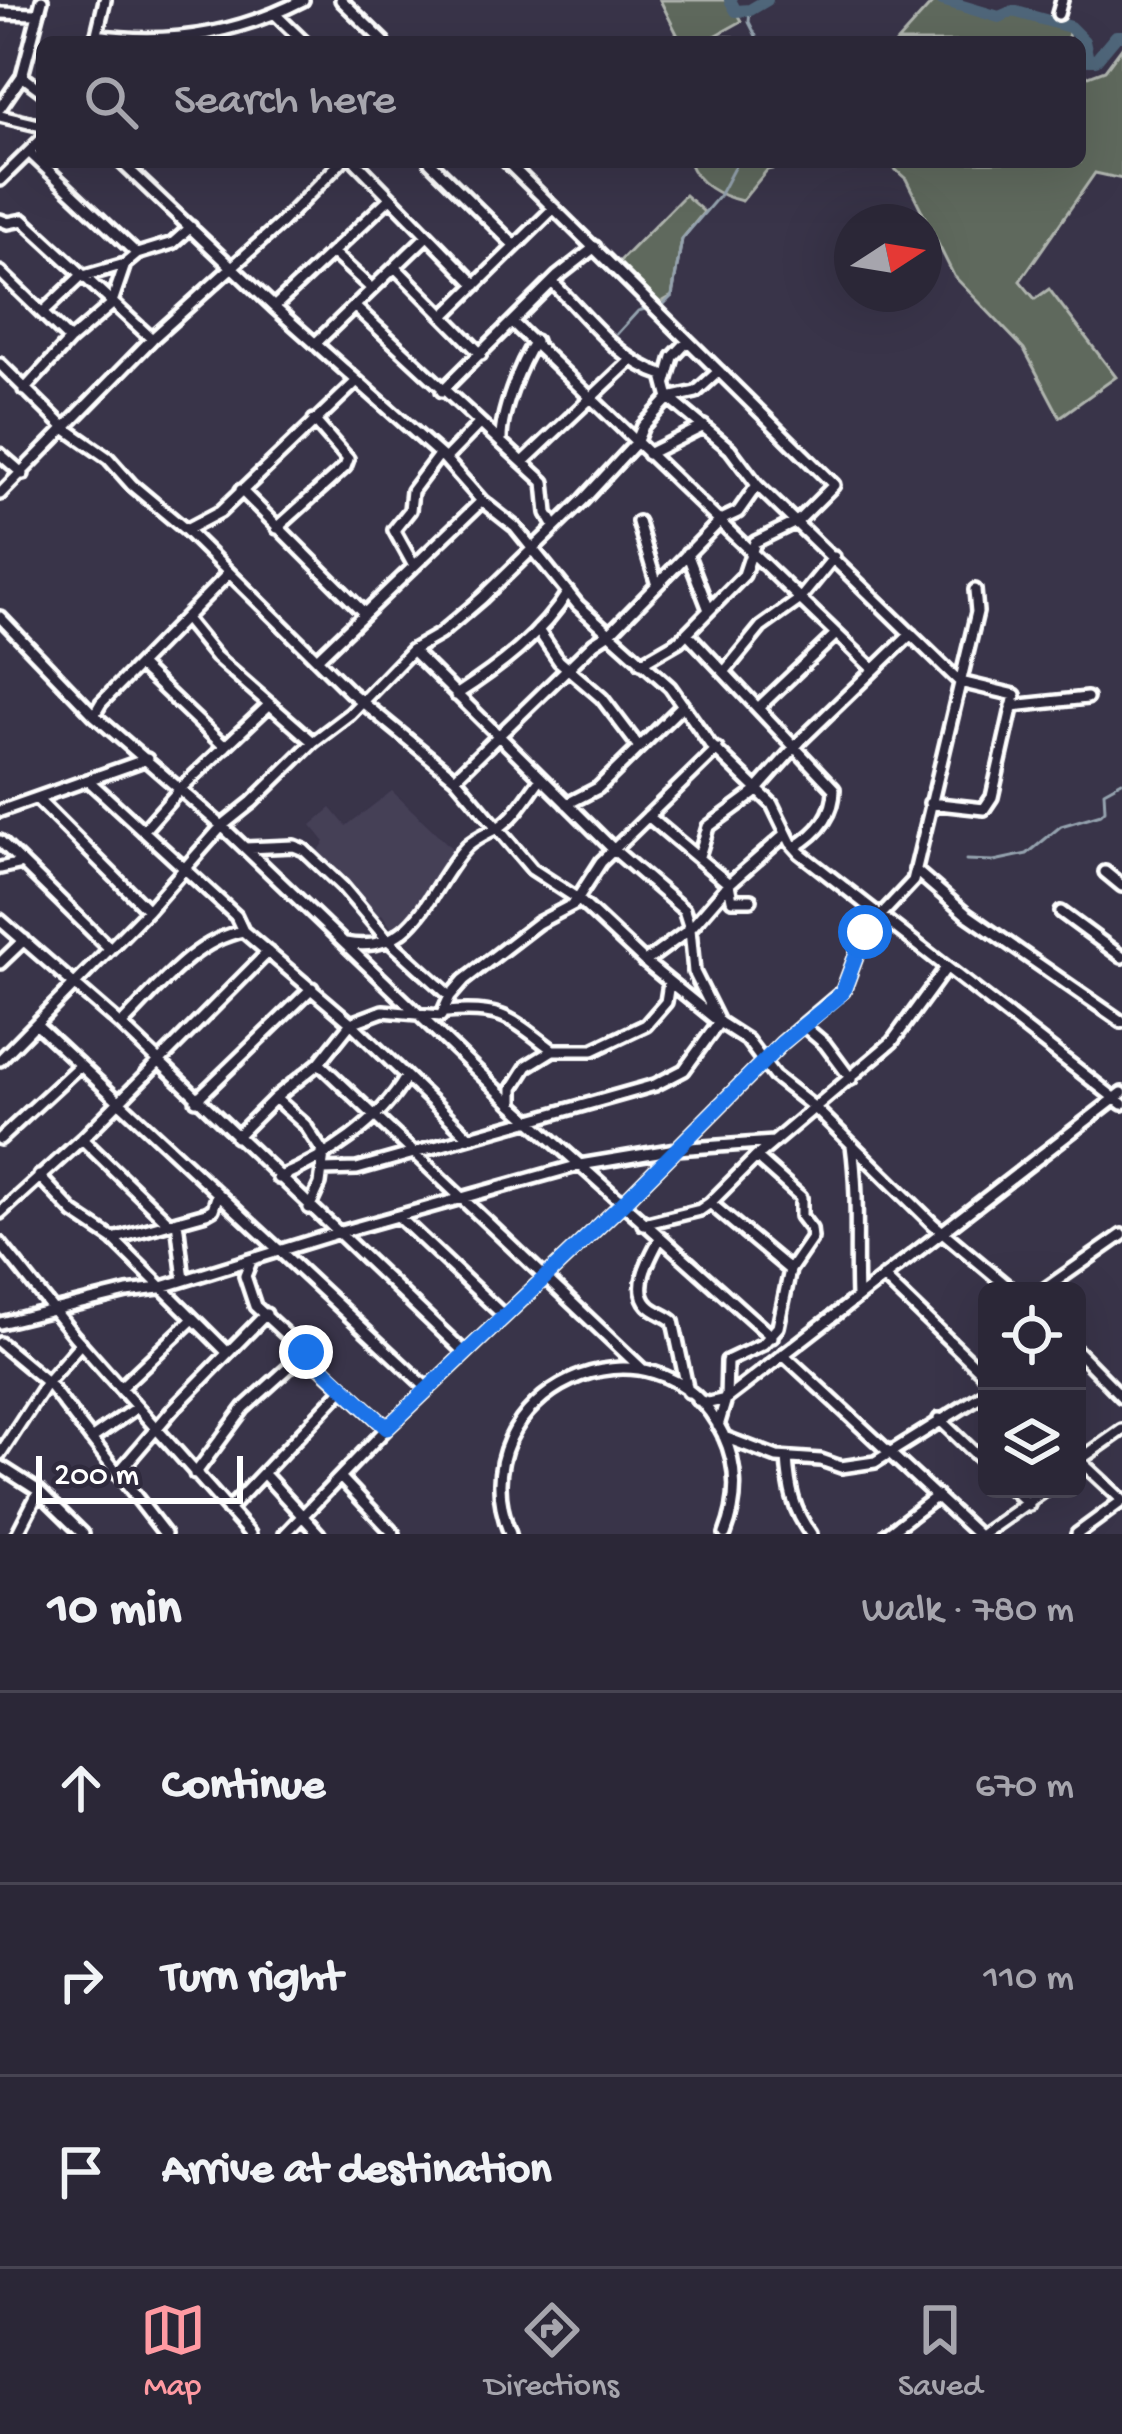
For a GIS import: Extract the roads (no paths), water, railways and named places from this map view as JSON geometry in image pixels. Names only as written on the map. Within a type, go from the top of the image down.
[{"type":"street","points":[[36,124],[0,112],[22,76],[42,0]]},
{"type":"street","points":[[96,36],[105,0]]},
{"type":"street","points":[[200,36],[238,28],[303,0]]},
{"type":"street","points":[[341,0],[377,36]]},
{"type":"street","points":[[1058,14],[1062,0]]},
{"type":"street","points":[[0,13],[36,14]]},
{"type":"street","points":[[275,14],[298,36]]},
{"type":"street","points":[[238,28],[243,36]]},
{"type":"street","points":[[22,76],[36,87]]},
{"type":"street","points":[[0,179],[36,146]]},
{"type":"street","points":[[30,153],[36,159]]},
{"type":"street","points":[[46,168],[137,254]]},
{"type":"street","points":[[127,168],[515,527],[578,605],[670,687],[717,749],[778,813],[795,847],[1120,1098],[727,1399],[709,1403],[646,1372],[319,1064]]},
{"type":"street","points":[[0,494],[152,339],[335,168]]},
{"type":"street","points":[[361,168],[476,285]]},
{"type":"street","points":[[436,168],[515,246]]},
{"type":"street","points":[[513,168],[833,484],[798,521],[761,536],[752,545],[748,568],[709,610],[661,655],[641,663]]},
{"type":"street","points":[[274,307],[388,199]]},
{"type":"street","points":[[445,315],[554,209]]},
{"type":"street","points":[[0,220],[8,224],[22,220],[152,339]]},
{"type":"street","points":[[42,313],[80,277],[173,243],[191,227]]},
{"type":"street","points":[[315,344],[427,236]]},
{"type":"street","points":[[442,391],[595,247]]},
{"type":"street","points":[[334,253],[373,289]]},
{"type":"street","points":[[24,390],[70,340],[111,305],[124,264]]},
{"type":"street","points":[[395,267],[481,354]]},
{"type":"street","points":[[0,272],[70,340]]},
{"type":"street","points":[[554,284],[630,361],[660,373],[669,398],[735,454],[757,485],[960,682],[1015,695],[992,797],[983,809],[930,803]]},
{"type":"street","points":[[354,306],[544,482],[547,513],[555,527]]},
{"type":"street","points":[[513,322],[873,669]]},
{"type":"street","points":[[501,442],[503,416],[523,359],[535,341]]},
{"type":"street","points":[[665,382],[673,357],[688,341]]},
{"type":"street","points":[[523,462],[630,361]]},
{"type":"street","points":[[0,364],[65,428],[108,458],[186,530],[363,701],[455,778],[532,869],[578,899],[644,962],[718,1022],[748,1040],[788,1089],[815,1108],[1003,1282]]},
{"type":"street","points":[[0,1060],[186,870],[222,826],[363,701],[412,650],[440,634],[482,598],[636,443],[644,426],[669,398],[697,392],[719,371]]},
{"type":"street","points":[[186,530],[220,512],[357,381]]},
{"type":"street","points":[[277,528],[345,467],[348,459],[314,420]]},
{"type":"street","points":[[414,566],[394,530],[410,510],[412,491],[480,423]]},
{"type":"street","points":[[648,454],[704,426]]},
{"type":"street","points":[[0,454],[23,474]]},
{"type":"street","points":[[455,778],[611,632],[721,520],[738,512],[757,485]]},
{"type":"street","points":[[242,490],[363,612]]},
{"type":"street","points":[[318,658],[482,501]]},
{"type":"street","points":[[638,522],[656,582]]},
{"type":"street","points":[[687,554],[709,610]]},
{"type":"street","points":[[725,671],[773,615],[799,600],[834,557]]},
{"type":"street","points":[[94,715],[230,573]]},
{"type":"street","points":[[285,1534],[387,1428],[621,1205],[782,1043],[843,991],[865,932],[910,889],[977,612],[975,590]]},
{"type":"street","points":[[456,695],[495,670],[538,630],[568,592]]},
{"type":"street","points":[[0,617],[94,715],[222,826],[513,1106],[772,1337]]},
{"type":"street","points":[[187,620],[216,656],[313,742]]},
{"type":"street","points":[[538,630],[567,669],[602,698],[639,747]]},
{"type":"street","points":[[687,633],[835,794],[818,830],[795,847]]},
{"type":"street","points":[[758,708],[836,634]]},
{"type":"street","points":[[699,856],[708,827],[758,789],[911,634]]},
{"type":"street","points":[[412,650],[613,849],[679,905],[690,929],[694,972],[718,1022]]},
{"type":"street","points":[[141,667],[225,747]]},
{"type":"street","points":[[1012,706],[1087,698]]},
{"type":"street","points":[[143,831],[269,704]]},
{"type":"street","points":[[567,804],[598,788],[682,704]]},
{"type":"street","points":[[236,1137],[319,1064],[351,1023],[383,1011],[422,1017],[446,1012],[450,996],[520,936],[578,899],[613,849],[717,749]]},
{"type":"street","points":[[0,811],[147,759]]},
{"type":"street","points":[[341,942],[364,945],[404,932],[470,844],[500,826],[541,778]]},
{"type":"street","points":[[89,781],[236,916],[243,931],[351,1023],[468,1136]]},
{"type":"street","points":[[37,799],[148,910]]},
{"type":"street","points":[[648,816],[729,884],[732,900],[752,900]]},
{"type":"street","points":[[644,962],[690,929],[729,884],[786,834]]},
{"type":"street","points":[[0,841],[109,948]]},
{"type":"street","points":[[244,848],[294,846],[304,850],[386,938],[450,996]]},
{"type":"street","points":[[0,868],[22,863]]},
{"type":"street","points":[[915,870],[966,914],[1122,1022]]},
{"type":"street","points":[[1106,872],[1122,886]]},
{"type":"street","points":[[1061,912],[1122,957]]},
{"type":"street","points":[[0,920],[121,1025],[465,1353]]},
{"type":"street","points":[[121,1025],[194,954],[243,931]]},
{"type":"street","points":[[0,963],[24,940]]},
{"type":"street","points":[[0,1213],[82,1139],[268,952]]},
{"type":"street","points":[[643,1224],[700,1210],[710,1203],[756,1157],[892,1042],[946,968]]},
{"type":"street","points":[[513,1106],[513,1088],[520,1074],[553,1050],[593,1050],[646,1024],[666,1002],[669,982]]},
{"type":"street","points":[[196,1100],[312,988]]},
{"type":"street","points":[[446,1012],[504,1014],[553,1050]]},
{"type":"street","points":[[323,1170],[357,1169],[671,1078],[683,1070],[718,1022]]},
{"type":"street","points":[[36,1024],[428,1389]]},
{"type":"street","points":[[805,1027],[825,1044],[850,1078]]},
{"type":"street","points":[[0,1139],[80,1065]]},
{"type":"street","points":[[278,1178],[324,1154],[374,1117],[406,1077]]},
{"type":"street","points":[[275,1098],[305,1125],[324,1154],[309,1208]]},
{"type":"street","points":[[82,1139],[173,1222],[184,1280]]},
{"type":"street","points":[[0,1323],[159,1288],[580,1165],[676,1149],[774,1142]]},
{"type":"street","points":[[852,1145],[859,1197],[853,1245],[857,1297]]},
{"type":"street","points":[[721,1432],[727,1361],[772,1337],[790,1270],[812,1238],[801,1216],[803,1201],[756,1157]]},
{"type":"street","points":[[39,1176],[74,1213],[113,1240],[227,1352]]},
{"type":"street","points":[[113,1240],[212,1210],[218,1194]]},
{"type":"street","points":[[710,1203],[790,1270]]},
{"type":"street","points":[[399,1217],[504,1316]]},
{"type":"street","points":[[1055,1282],[1122,1234]]},
{"type":"street","points":[[658,1240],[642,1293],[646,1304],[674,1321],[692,1396],[721,1432],[735,1482],[725,1534]]},
{"type":"street","points":[[0,1243],[81,1343],[250,1534]]},
{"type":"street","points":[[251,1260],[245,1276],[249,1295],[387,1428]]},
{"type":"street","points":[[883,1277],[978,1368]]},
{"type":"street","points":[[119,1472],[266,1314]]},
{"type":"street","points":[[120,1388],[193,1318]]},
{"type":"street","points":[[0,1343],[47,1382],[165,1534]]},
{"type":"street","points":[[0,1454],[47,1382],[81,1343]]},
{"type":"street","points":[[195,1474],[244,1408],[306,1352]]},
{"type":"street","points":[[783,1354],[980,1534],[1037,1498]]},
{"type":"street","points":[[1086,1360],[1122,1396]]},
{"type":"street","points":[[510,1534],[501,1503],[501,1468],[512,1435],[531,1406],[557,1384],[590,1372],[612,1368],[646,1372]]},
{"type":"street","points":[[228,1510],[344,1388]]},
{"type":"street","points":[[721,1432],[787,1458],[821,1460],[841,1467],[875,1462],[978,1398]]},
{"type":"street","points":[[91,1438],[137,1407]]},
{"type":"street","points":[[939,1420],[978,1457]]},
{"type":"street","points":[[1086,1455],[1122,1430]]},
{"type":"street","points":[[787,1458],[792,1500],[811,1534]]},
{"type":"street","points":[[0,1466],[39,1491],[83,1534]]},
{"type":"street","points":[[1077,1534],[1122,1501],[1086,1467]]},
{"type":"street","points":[[264,1474],[319,1534]]},
{"type":"street","points":[[341,1478],[394,1534]]},
{"type":"street","points":[[17,1534],[39,1491]]},
{"type":"street","points":[[887,1534],[937,1496]]},
{"type":"street","points":[[1022,1498],[1029,1505]]},
{"type":"waterway","points":[[730,0],[736,11],[750,10],[767,0]]},
{"type":"waterway","points":[[942,0],[999,17],[1013,11],[1070,27],[1079,36]]},
{"type":"waterway","points":[[750,10],[749,22],[756,36]]},
{"type":"waterway","points":[[1086,50],[1088,60],[1096,60],[1116,36],[1122,36]]},
{"type":"waterway","points":[[617,334],[638,311],[664,304],[672,296],[682,239],[719,196],[734,168]]},
{"type":"waterway","points":[[966,860],[994,861],[1027,854],[1061,826],[1101,814],[1104,791],[1122,781]]}]
